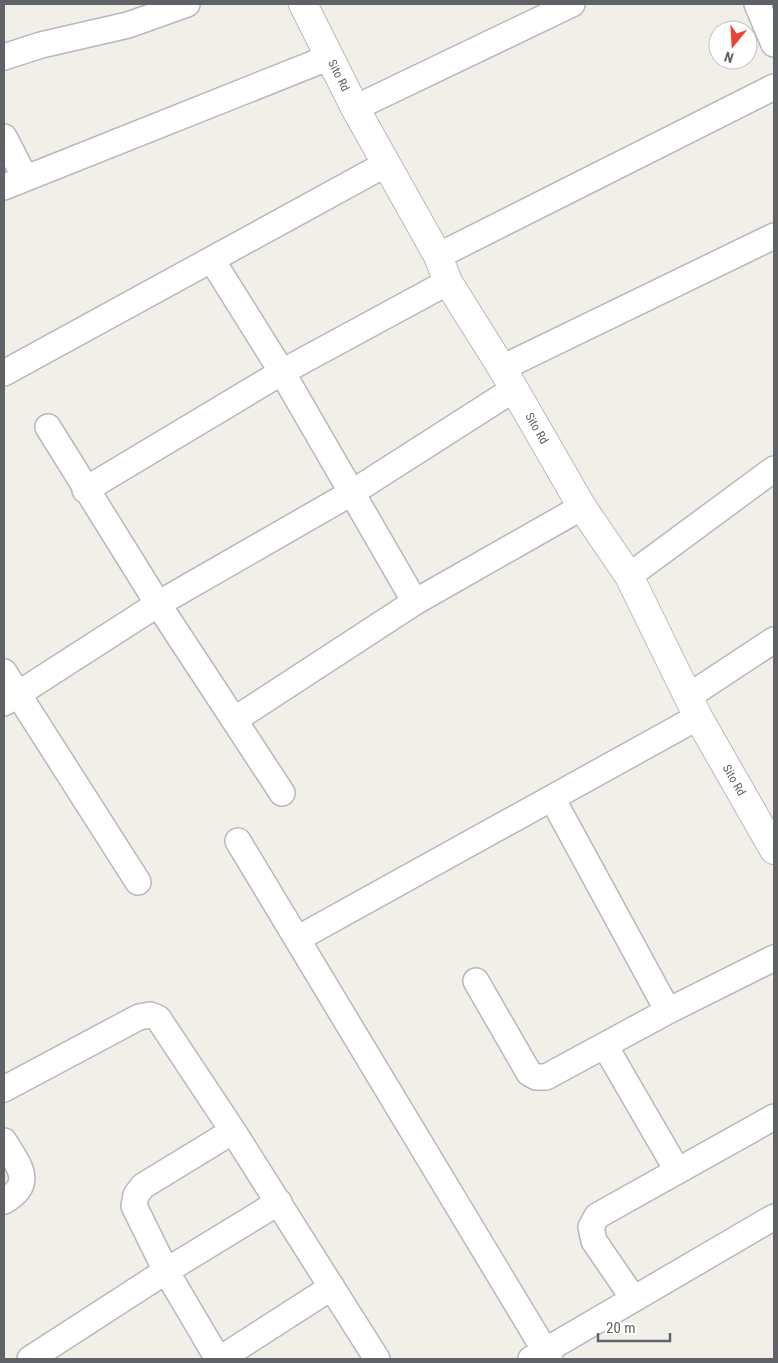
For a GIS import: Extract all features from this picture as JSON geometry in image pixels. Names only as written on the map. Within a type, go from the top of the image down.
[{"type":"main road","name":"Sito Rd","points":[[303,4],[355,108],[438,256],[448,282],[508,378],[582,507],[629,576],[693,706],[774,850]]},
{"type":"street","points":[[4,57],[41,45],[128,25],[187,4]]},
{"type":"street","points":[[355,108],[572,4]]},
{"type":"street","points":[[757,4],[774,44]]},
{"type":"street","points":[[4,136],[14,182],[330,57]]},
{"type":"street","points":[[438,256],[774,87]]},
{"type":"street","points":[[4,373],[386,164]]},
{"type":"street","points":[[11,699],[158,604],[353,492],[508,378],[774,236]]},
{"type":"street","points":[[212,260],[282,372],[415,602]]},
{"type":"street","points":[[86,490],[282,372],[448,282]]},
{"type":"street","points":[[48,427],[158,604],[282,793]]},
{"type":"street","points":[[629,576],[774,469]]},
{"type":"street","points":[[234,720],[415,602],[582,507]]},
{"type":"street","points":[[297,939],[408,880],[552,798],[693,706],[774,640]]},
{"type":"street","points":[[4,672],[11,699],[138,882]]},
{"type":"street","points":[[552,798],[668,1011]]},
{"type":"street","points":[[238,841],[542,1356],[633,1298],[774,1217]]},
{"type":"street","points":[[476,981],[524,1066],[536,1077],[546,1077],[668,1011],[774,958]]},
{"type":"street","points":[[4,1089],[139,1017],[150,1015],[158,1018],[233,1131],[377,1359]]},
{"type":"street","points":[[605,1046],[677,1170]]},
{"type":"street","points":[[633,1298],[594,1241],[591,1227],[597,1216],[774,1117]]},
{"type":"street","points":[[233,1131],[143,1186],[136,1195],[134,1206],[166,1271],[219,1359],[332,1287]]},
{"type":"street","points":[[4,1142],[23,1172],[21,1185],[13,1196],[4,1201]]},
{"type":"street","points":[[30,1359],[166,1271],[278,1202]]}]
